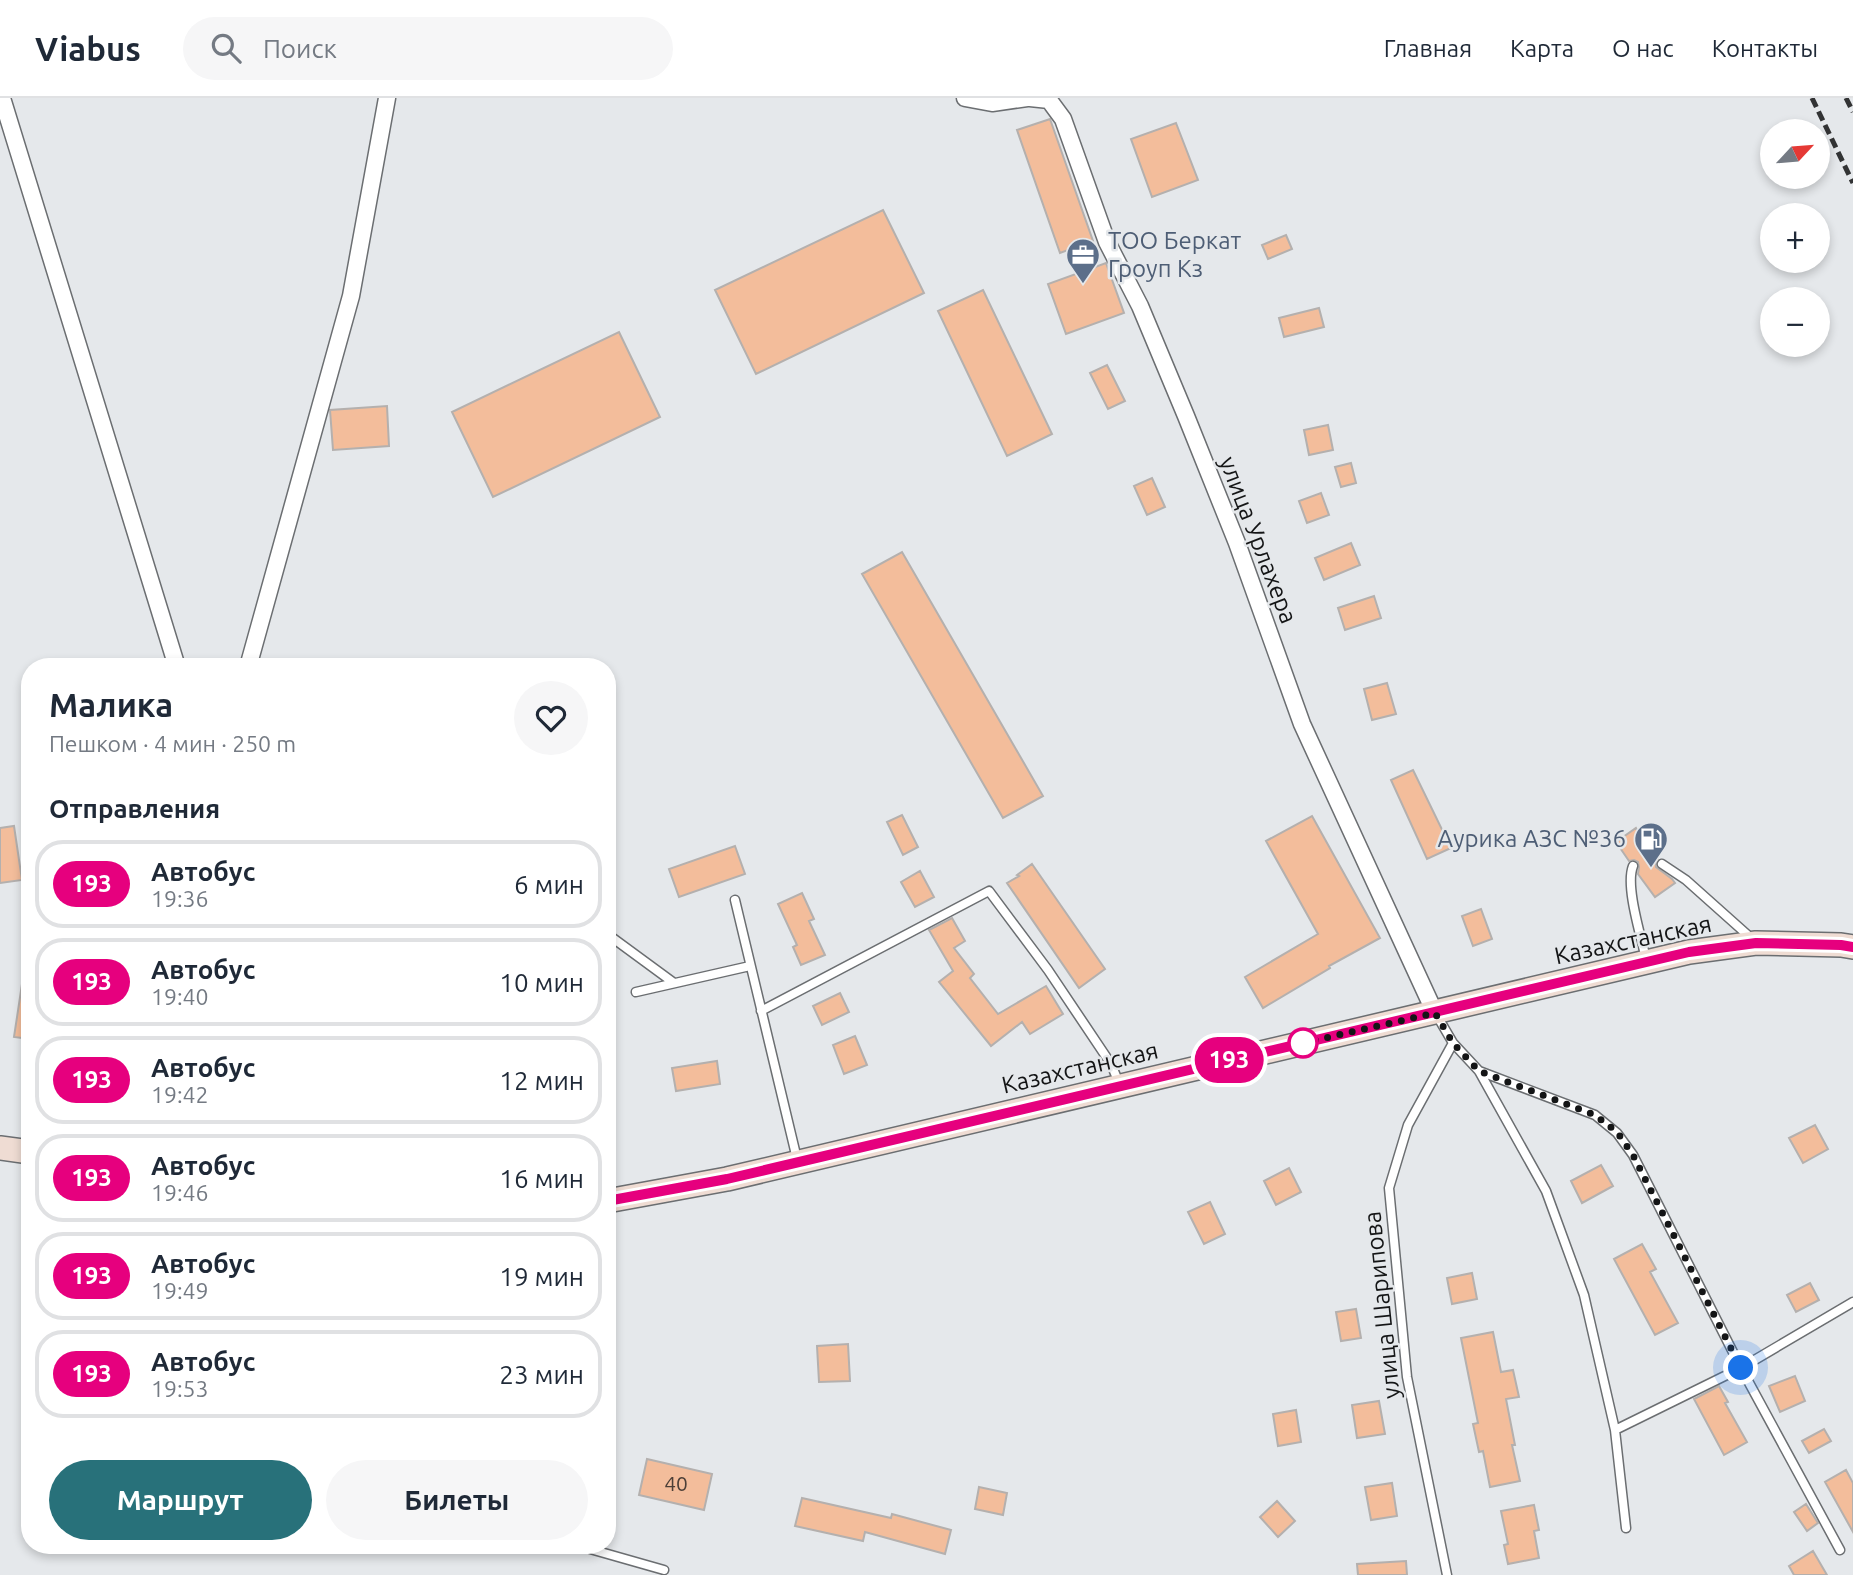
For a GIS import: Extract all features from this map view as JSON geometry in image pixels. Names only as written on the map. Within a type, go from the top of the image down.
[{"type":"main road","name":"Казахстанская","points":[[616,1199],[727,1179],[1689,952],[1756,943],[1853,947]]},
{"type":"main road","points":[[0,1148],[21,1151]]},
{"type":"street","points":[[2,98],[174,658]]},
{"type":"street","points":[[250,658],[351,296],[387,98]]},
{"type":"street","name":"улица Урлахера","points":[[965,98],[992,103],[1028,98],[1049,100],[1063,119],[1107,242],[1140,306],[1237,543],[1302,724],[1435,1013]]},
{"type":"lane","points":[[1662,864],[1686,880],[1756,943]]},
{"type":"lane","points":[[1633,866],[1630,873],[1633,901],[1646,962]]},
{"type":"lane","points":[[761,1011],[989,891],[1048,970],[1111,1064],[1120,1086]]},
{"type":"lane","points":[[735,900],[798,1162]]},
{"type":"lane","points":[[616,940],[674,983]]},
{"type":"lane","points":[[636,992],[750,966]]},
{"type":"lane","points":[[1435,1013],[1453,1043],[1479,1071],[1546,1192],[1584,1295],[1615,1430],[1626,1528]]},
{"type":"lane","name":"улица Шарипова","points":[[1447,1575],[1407,1377],[1389,1188],[1408,1125],[1453,1043]]},
{"type":"lane","points":[[1479,1071],[1595,1115],[1617,1132],[1633,1155],[1741,1368],[1840,1550]]},
{"type":"lane","points":[[1615,1430],[1741,1368],[1853,1302]]},
{"type":"lane","points":[[608,1554],[664,1570]]},
{"type":"building","points":[[1050,119],[1093,241],[1060,253],[1017,130]]},
{"type":"building","points":[[1176,123],[1198,180],[1152,197],[1131,139]]},
{"type":"building","points":[[883,210],[924,293],[756,374],[715,290]]},
{"type":"building","points":[[1286,235],[1292,249],[1268,259],[1262,245]]},
{"type":"building","points":[[1106,263],[1124,313],[1066,334],[1048,284]]},
{"type":"building","points":[[983,290],[1052,434],[1007,456],[938,311]]},
{"type":"building","points":[[1319,308],[1324,327],[1284,337],[1279,318]]},
{"type":"building","points":[[619,332],[660,417],[493,497],[452,412]]},
{"type":"building","points":[[1107,365],[1125,401],[1108,409],[1090,373]]},
{"type":"building","points":[[387,406],[389,446],[333,450],[330,410]]},
{"type":"building","points":[[1328,425],[1333,450],[1309,455],[1304,430]]},
{"type":"building","points":[[1351,463],[1356,483],[1341,487],[1335,467]]},
{"type":"building","points":[[1152,478],[1165,507],[1147,515],[1134,486]]},
{"type":"building","points":[[1321,493],[1329,515],[1307,523],[1299,501]]},
{"type":"building","points":[[1351,543],[1360,565],[1324,580],[1315,558]]},
{"type":"building","points":[[902,552],[1043,796],[1003,818],[862,574]]},
{"type":"building","points":[[1374,596],[1381,618],[1345,630],[1338,608]]},
{"type":"building","points":[[1387,683],[1396,714],[1372,720],[1364,689]]},
{"type":"building","points":[[1413,770],[1451,848],[1427,859],[1391,780]]},
{"type":"building","points":[[902,815],[918,847],[903,855],[887,822]]},
{"type":"building","points":[[1312,816],[1380,938],[1329,966],[1330,968],[1263,1008],[1245,977],[1318,934],[1266,841]]},
{"type":"building","points":[[14,826],[21,880],[0,883],[0,828]]},
{"type":"building","points":[[1636,828],[1658,859],[1656,867],[1675,883],[1655,897],[1638,874],[1638,862],[1629,861],[1616,842]]},
{"type":"building","points":[[735,846],[745,874],[679,897],[669,869]]},
{"type":"building","points":[[1032,864],[1105,969],[1079,988],[1007,883]]},
{"type":"building","points":[[920,871],[934,897],[915,907],[901,882]]},
{"type":"building","points":[[802,893],[814,919],[809,921],[825,955],[801,965],[793,947],[797,945],[778,904]]},
{"type":"building","points":[[1481,909],[1492,939],[1473,946],[1462,916]]},
{"type":"building","points":[[952,918],[965,941],[954,948],[974,974],[970,978],[998,1014],[1046,986],[1063,1014],[1030,1034],[1022,1022],[991,1046],[939,982],[953,971],[929,930]]},
{"type":"building","points":[[21,991],[21,1038],[14,1037]]},
{"type":"building","points":[[840,993],[849,1012],[822,1025],[813,1006]]},
{"type":"building","points":[[855,1036],[867,1065],[844,1074],[833,1045]]},
{"type":"building","points":[[717,1061],[720,1084],[676,1091],[672,1068]]},
{"type":"building","points":[[1815,1125],[1828,1149],[1803,1163],[1789,1138]]},
{"type":"building","points":[[1601,1165],[1613,1186],[1582,1203],[1571,1181]]},
{"type":"building","points":[[1289,1168],[1301,1192],[1276,1205],[1264,1181]]},
{"type":"building","points":[[1210,1202],[1225,1234],[1204,1244],[1188,1212]]},
{"type":"building","points":[[1642,1244],[1656,1269],[1650,1272],[1678,1323],[1655,1335],[1614,1259]]},
{"type":"building","points":[[1472,1273],[1477,1299],[1452,1304],[1447,1278]]},
{"type":"building","points":[[1810,1283],[1819,1300],[1796,1312],[1787,1295]]},
{"type":"building","points":[[1356,1309],[1361,1338],[1341,1341],[1336,1312]]},
{"type":"building","points":[[1493,1332],[1501,1372],[1513,1370],[1519,1397],[1506,1399],[1520,1481],[1490,1487],[1483,1451],[1479,1452],[1473,1424],[1478,1423],[1461,1338]]},
{"type":"building","points":[[848,1344],[850,1381],[819,1382],[817,1346]]},
{"type":"building","points":[[1795,1376],[1805,1401],[1780,1412],[1769,1386]]},
{"type":"building","points":[[1719,1386],[1728,1402],[1725,1403],[1747,1442],[1724,1455],[1694,1399]]},
{"type":"building","points":[[1379,1401],[1385,1434],[1357,1438],[1352,1405]]},
{"type":"building","points":[[1296,1410],[1301,1442],[1278,1446],[1273,1414]]},
{"type":"building","points":[[1824,1429],[1831,1441],[1809,1453],[1802,1441]]},
{"type":"building","points":[[647,1459],[712,1474],[704,1510],[639,1495]]},
{"type":"building","points":[[1846,1470],[1853,1483],[1853,1532],[1825,1482]]},
{"type":"building","points":[[1392,1483],[1397,1516],[1371,1520],[1365,1487]]},
{"type":"building","points":[[979,1487],[1007,1493],[1003,1515],[975,1509]]},
{"type":"building","points":[[802,1498],[891,1518],[892,1514],[951,1530],[945,1554],[865,1532],[863,1541],[795,1526]]},
{"type":"building","points":[[1277,1501],[1295,1521],[1278,1537],[1260,1517]]},
{"type":"building","points":[[1806,1504],[1818,1523],[1807,1531],[1794,1512]]},
{"type":"building","points":[[1534,1505],[1539,1530],[1534,1531],[1539,1558],[1508,1564],[1504,1545],[1508,1544],[1501,1511]]},
{"type":"building","points":[[1813,1551],[1827,1575],[1794,1575],[1789,1566]]},
{"type":"building","points":[[1406,1561],[1407,1575],[1358,1575],[1357,1564]]},
{"type":"railway","points":[[1812,98],[1853,183]]},
{"type":"railway","points":[[1846,98],[1853,112]]},
{"type":"bus line","name":"193","points":[[616,1199],[727,1179],[1689,952],[1756,943],[1853,947]]},
{"type":"place","name":"ТОО Беркат Гроуп Кз","points":[[1083,285]]},
{"type":"place","name":"Аурика АЗС №36","points":[[1651,869]]},
{"type":"route","points":[[1303,1043],[1435,1013],[1453,1043],[1479,1071],[1595,1115],[1617,1132],[1633,1155],[1741,1368]]}]
